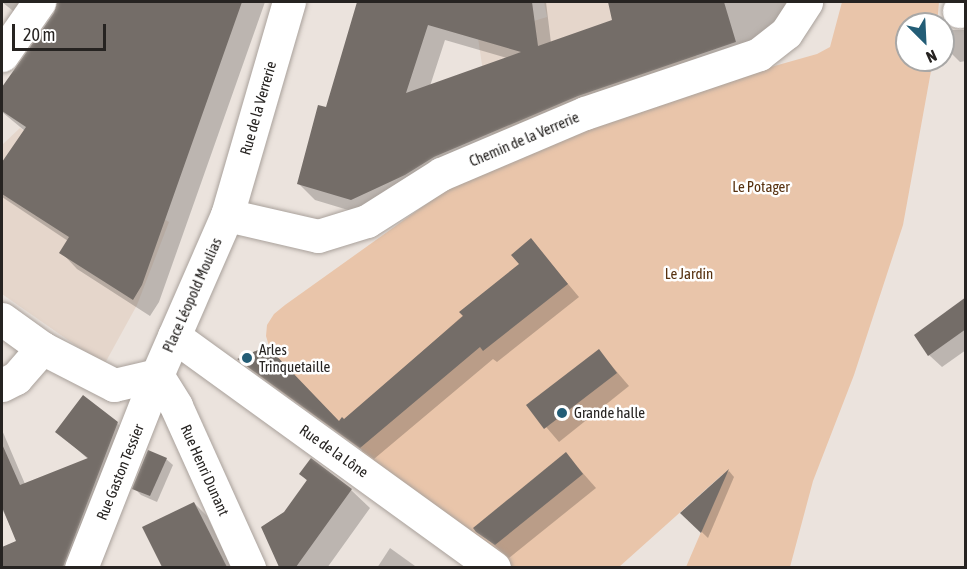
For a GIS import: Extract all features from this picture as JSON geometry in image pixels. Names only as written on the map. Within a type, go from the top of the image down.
[{"type":"street","points":[[2,55],[39,2]]},
{"type":"street","name":"Rue de la Verrerie","points":[[227,214],[289,2]]},
{"type":"street","name":"Chemin de la Verrerie","points":[[227,214],[318,236],[367,221],[441,174],[585,113],[759,54],[786,33],[806,2]]},
{"type":"street","name":"Place Léopold Moulias","points":[[157,375],[227,214]]},
{"type":"street","points":[[2,319],[42,348],[114,385],[157,375]]},
{"type":"street","name":"Rue de la Lône","points":[[174,336],[494,567]]},
{"type":"street","points":[[2,386],[16,378],[42,348]]},
{"type":"street","name":"Rue Gaston Tessier","points":[[81,567],[157,375]]},
{"type":"street","name":"Rue Henri Dunant","points":[[157,375],[176,406],[249,567]]},
{"type":"shaded area","points":[[544,2],[684,2],[698,64],[493,139],[478,38],[547,17]]},
{"type":"shaded area","points":[[20,128],[169,222],[137,305],[104,365],[2,294],[2,145]]},
{"type":"green space","points":[[842,2],[939,2],[938,12],[895,12],[895,72],[931,72],[903,225],[854,375],[813,481],[790,567],[686,567],[720,488],[723,474],[619,567],[507,567],[360,453],[362,450],[238,360],[269,346],[266,336],[267,325],[274,314],[285,305],[453,185],[596,116],[817,54],[830,47]]},
{"type":"building","points":[[57,2],[242,2],[142,285],[133,300],[59,253],[69,237],[2,194],[2,162],[26,127],[2,111],[2,87],[54,13]]},
{"type":"building","points":[[357,2],[532,2],[538,46],[612,20],[608,2],[724,2],[736,42],[578,96],[434,157],[405,175],[351,200],[297,184],[318,105],[326,107]],"holes":[[[428,25],[521,52],[406,93]]]},
{"type":"building","points":[[531,238],[568,284],[483,351],[480,347],[360,448],[237,359],[267,346],[339,421],[342,417],[344,419],[463,316],[459,312],[519,264],[511,255]]},
{"type":"building","points":[[966,297],[966,329],[928,356],[914,335]]},
{"type":"building","points":[[599,349],[617,373],[544,429],[526,405]]},
{"type":"building","points":[[83,395],[118,422],[63,567],[2,567],[2,547],[16,541],[2,507],[2,444],[20,485],[88,458],[55,432]]},
{"type":"building","points":[[148,450],[167,458],[150,496],[132,489]]},
{"type":"building","points":[[566,452],[583,474],[495,545],[476,532],[473,528]]},
{"type":"building","points":[[311,458],[352,489],[296,567],[279,567],[261,527],[284,512],[307,480],[299,474]]},
{"type":"building","points":[[729,469],[701,533],[680,513]]},
{"type":"building","points":[[194,502],[227,567],[162,567],[142,527]]},
{"type":"place","name":"Arles Trinquetaille","points":[[247,358]]},
{"type":"place","name":"Grande halle","points":[[562,413]]},
{"type":"park label","name":"Le Potager","points":[[761,187]]},
{"type":"park label","name":"Le Jardin","points":[[689,274]]}]
